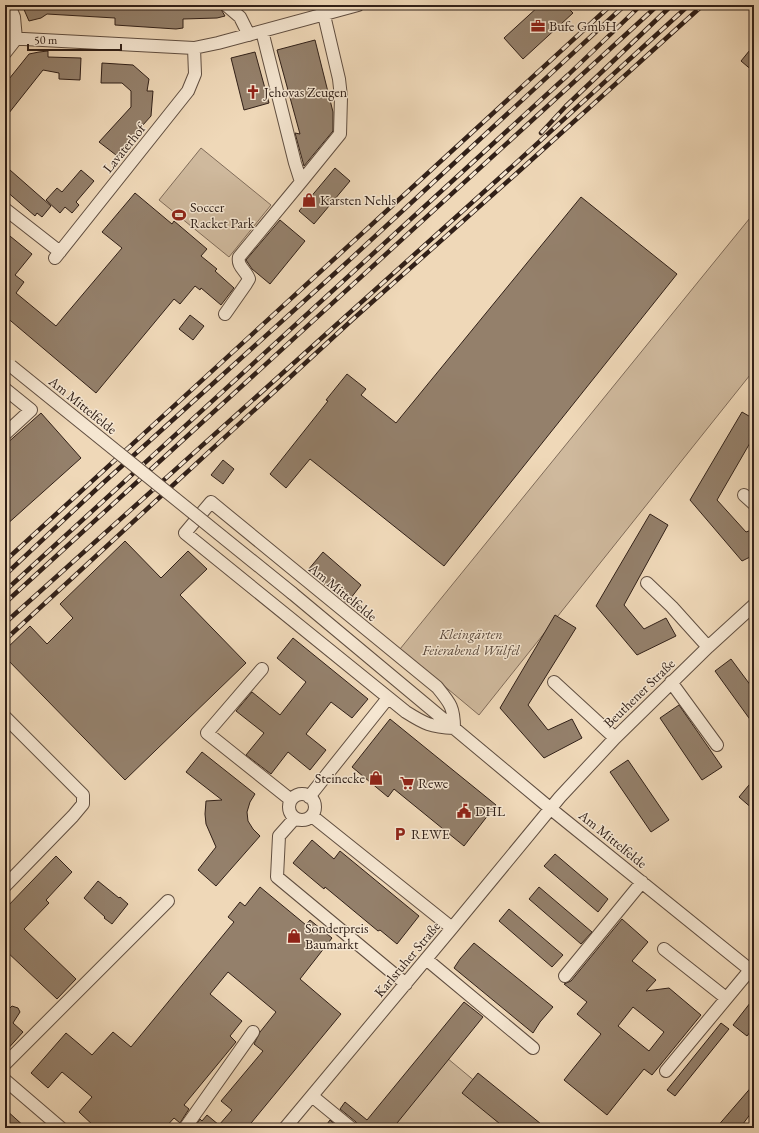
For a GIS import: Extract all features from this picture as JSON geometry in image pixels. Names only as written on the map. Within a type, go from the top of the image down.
[{"type":"street","points":[[5,53],[11,38],[14,17],[9,5]]},
{"type":"street","points":[[226,5],[240,17],[249,35]]},
{"type":"street","points":[[11,38],[194,48],[249,35],[344,7],[358,5]]},
{"type":"street","points":[[225,314],[249,279],[246,272],[240,266],[238,260],[239,257],[340,134],[341,97],[339,79],[324,14]]},
{"type":"street","points":[[262,31],[301,182]]},
{"type":"street","name":"Lavaterhof","points":[[5,209],[57,255],[188,92],[195,74],[194,48]]},
{"type":"street","name":"Am Mittelfelde","points":[[8,363],[292,593],[551,809],[752,971]]},
{"type":"street","points":[[5,389],[31,410],[5,434]]},
{"type":"street","points":[[744,495],[754,504]]},
{"type":"street","name":"Am Mittelfelde","points":[[211,502],[437,688],[447,700],[454,714],[454,728],[436,727],[423,723],[388,698],[185,533],[211,502]]},
{"type":"street","points":[[647,583],[672,607],[708,647]]},
{"type":"street","name":"Beuthener Straße","points":[[551,809],[615,738],[708,647],[754,605]]},
{"type":"street","points":[[262,669],[207,733],[291,800]]},
{"type":"street","points":[[554,682],[615,738]]},
{"type":"street","points":[[672,682],[717,745]]},
{"type":"street","points":[[309,797],[388,698]]},
{"type":"street","points":[[5,717],[83,795],[83,804],[5,886]]},
{"type":"street","points":[[298,795],[306,795],[309,797],[312,799],[315,807],[312,816],[305,820],[294,818],[290,812],[291,800],[298,795]]},
{"type":"street","name":"Karlsruher Straße","points":[[285,1128],[551,809]]},
{"type":"street","points":[[312,816],[452,928]]},
{"type":"street","points":[[294,818],[279,836],[276,877],[406,984]]},
{"type":"street","points":[[565,976],[642,882]]},
{"type":"street","points":[[5,1064],[168,901]]},
{"type":"street","points":[[664,949],[726,998]]},
{"type":"street","points":[[426,959],[533,1048]]},
{"type":"street","points":[[666,1071],[726,998],[752,971]]},
{"type":"street","points":[[185,1128],[253,1032]]},
{"type":"street","points":[[5,1080],[61,1128]]},
{"type":"street","points":[[312,1096],[351,1128]]},
{"type":"green space","points":[[201,148],[271,205],[229,257],[159,200]]},
{"type":"green space","name":"Kleingärten Feierabend Wülfel","points":[[754,213],[754,370],[479,715],[400,649]]},
{"type":"green space","points":[[447,1058],[506,1107],[524,1128],[392,1128]]},
{"type":"building","points":[[22,5],[160,5],[184,6],[184,8],[219,6],[225,16],[217,18],[183,19],[183,28],[176,29],[115,25],[115,18],[47,14],[41,18],[29,21]]},
{"type":"building","name":"Bufe GmbH","points":[[540,5],[565,5],[573,13],[523,59],[504,38]]},
{"type":"building","points":[[315,40],[333,112],[333,131],[304,166],[295,133],[300,134],[277,50]]},
{"type":"building","points":[[754,45],[754,72],[741,61]]},
{"type":"building","points":[[48,51],[48,57],[81,58],[80,80],[59,79],[59,73],[43,70],[5,118],[5,84],[29,54]]},
{"type":"building","name":"Jehovas Zeugen","points":[[255,52],[269,103],[244,110],[231,58]]},
{"type":"building","points":[[102,63],[133,65],[149,79],[147,91],[153,91],[151,116],[116,155],[99,142],[131,107],[131,91],[122,83],[101,83]]},
{"type":"building","points":[[335,168],[350,181],[314,224],[299,211]]},
{"type":"building","points":[[10,170],[51,206],[42,217],[37,213],[35,216],[5,190],[5,175]]},
{"type":"building","points":[[81,170],[94,181],[76,202],[79,205],[72,213],[65,207],[60,213],[46,200],[57,188],[62,192]]},
{"type":"building","points":[[135,193],[172,224],[174,221],[207,249],[201,256],[217,269],[215,271],[234,288],[221,305],[201,288],[200,290],[195,286],[180,304],[174,299],[96,393],[5,316],[5,232],[32,254],[15,275],[24,282],[16,293],[56,326],[122,248],[102,232]]},
{"type":"building","points":[[581,197],[677,274],[444,566],[310,459],[286,488],[270,474],[328,401],[326,400],[347,374],[366,389],[361,395],[396,423]]},
{"type":"building","points":[[280,220],[305,241],[270,284],[252,269],[246,260]]},
{"type":"building","points":[[190,315],[204,326],[193,340],[179,329]]},
{"type":"building","points":[[742,412],[754,419],[754,436],[717,500],[746,532],[754,529],[754,555],[742,561],[690,500]]},
{"type":"building","points":[[41,413],[81,458],[5,526],[5,445]]},
{"type":"building","points":[[223,460],[234,469],[223,484],[211,475]]},
{"type":"building","points":[[650,514],[668,525],[624,605],[644,629],[666,618],[676,636],[637,655],[596,606]]},
{"type":"building","points":[[125,541],[161,578],[188,551],[207,569],[180,595],[246,663],[125,780],[5,657],[5,650],[30,626],[47,644],[73,618],[60,604]]},
{"type":"building","points":[[323,552],[361,585],[347,603],[308,570]]},
{"type":"building","points":[[555,615],[576,628],[528,705],[548,730],[572,719],[582,738],[544,758],[500,708]]},
{"type":"building","points":[[293,638],[368,699],[352,718],[331,702],[306,734],[326,750],[310,770],[288,752],[271,774],[246,755],[264,733],[236,711],[252,692],[280,715],[306,682],[277,658]]},
{"type":"building","points":[[731,659],[754,690],[754,725],[715,671]]},
{"type":"building","points":[[679,705],[722,767],[702,780],[660,718]]},
{"type":"building","points":[[390,719],[496,805],[464,846],[394,789],[388,797],[352,767]]},
{"type":"building","points":[[202,752],[255,794],[250,802],[247,812],[248,821],[260,836],[216,886],[198,870],[216,847],[206,824],[206,801],[222,800],[186,772]]},
{"type":"building","points":[[628,760],[669,820],[651,832],[610,772]]},
{"type":"building","points":[[754,779],[754,810],[739,797]]},
{"type":"building","points":[[312,840],[334,859],[340,851],[419,916],[397,944],[380,930],[378,931],[325,887],[324,889],[293,863]]},
{"type":"building","points":[[555,854],[608,899],[598,912],[544,866]]},
{"type":"building","points":[[56,856],[72,872],[46,900],[49,903],[24,929],[76,979],[57,999],[5,950],[5,909]]},
{"type":"building","points":[[98,881],[128,904],[112,924],[84,898]]},
{"type":"building","points":[[260,887],[306,925],[310,920],[332,938],[300,979],[341,1014],[247,1128],[194,1128],[200,1119],[202,1121],[207,1115],[219,1125],[232,1110],[221,1101],[263,1051],[254,1044],[260,1032],[276,1012],[228,972],[210,994],[242,1021],[230,1036],[236,1042],[184,1105],[189,1109],[180,1123],[174,1118],[165,1128],[96,1128],[79,1112],[92,1097],[62,1072],[48,1088],[31,1073],[66,1033],[92,1055],[113,1032],[131,1047],[234,922],[228,917],[240,902],[245,906]]},
{"type":"building","points":[[539,887],[592,932],[581,944],[529,899]]},
{"type":"building","points":[[509,909],[563,955],[552,967],[499,921]]},
{"type":"building","points":[[622,919],[648,942],[632,961],[656,980],[646,991],[669,988],[701,1015],[652,1075],[644,1069],[607,1115],[564,1080],[601,1034],[577,1014],[587,1002],[564,984],[571,981]],"holes":[[[633,1007],[664,1032],[649,1051],[618,1026]]]},
{"type":"building","points":[[474,943],[553,1007],[533,1033],[454,968]]},
{"type":"building","points":[[754,998],[754,1027],[747,1036],[733,1025]]},
{"type":"building","points":[[464,1002],[483,1017],[393,1128],[358,1128],[356,1122],[340,1109],[345,1102],[367,1120]]},
{"type":"building","points":[[12,1006],[18,1008],[20,1012],[13,1023],[23,1032],[5,1052],[5,1013]]},
{"type":"building","points":[[721,1023],[729,1029],[675,1096],[667,1090]]},
{"type":"building","points":[[478,1073],[546,1128],[505,1128],[462,1093]]},
{"type":"building","points":[[754,1084],[754,1109],[740,1128],[716,1128]]},
{"type":"building","points":[[5,1109],[26,1128],[5,1128]]},
{"type":"building","points":[[330,1120],[339,1128],[324,1128]]},
{"type":"railway","points":[[5,561],[611,5]]},
{"type":"railway","points":[[5,575],[102,484],[344,265],[625,5]]},
{"type":"railway","points":[[5,591],[568,75],[641,5]]},
{"type":"railway","points":[[5,603],[658,5]]},
{"type":"railway","points":[[541,133],[566,106],[672,5]]},
{"type":"railway","points":[[5,623],[506,172],[689,5]]},
{"type":"railway","points":[[5,640],[352,320],[703,5]]},
{"type":"place","name":"Bufe GmbH","points":[[538,26]]},
{"type":"place","name":"Jehovas Zeugen","points":[[253,92]]},
{"type":"place","name":"Karsten Nehls","points":[[309,200]]},
{"type":"place","name":"Soccer Racket Park","points":[[179,215]]},
{"type":"place","name":"Steinecke","points":[[376,778]]},
{"type":"place","name":"Rewe","points":[[407,783]]},
{"type":"place","name":"DHL","points":[[464,811]]},
{"type":"place","name":"REWE","points":[[400,834]]},
{"type":"place","name":"Sonderpreis Baumarkt","points":[[294,936]]}]
